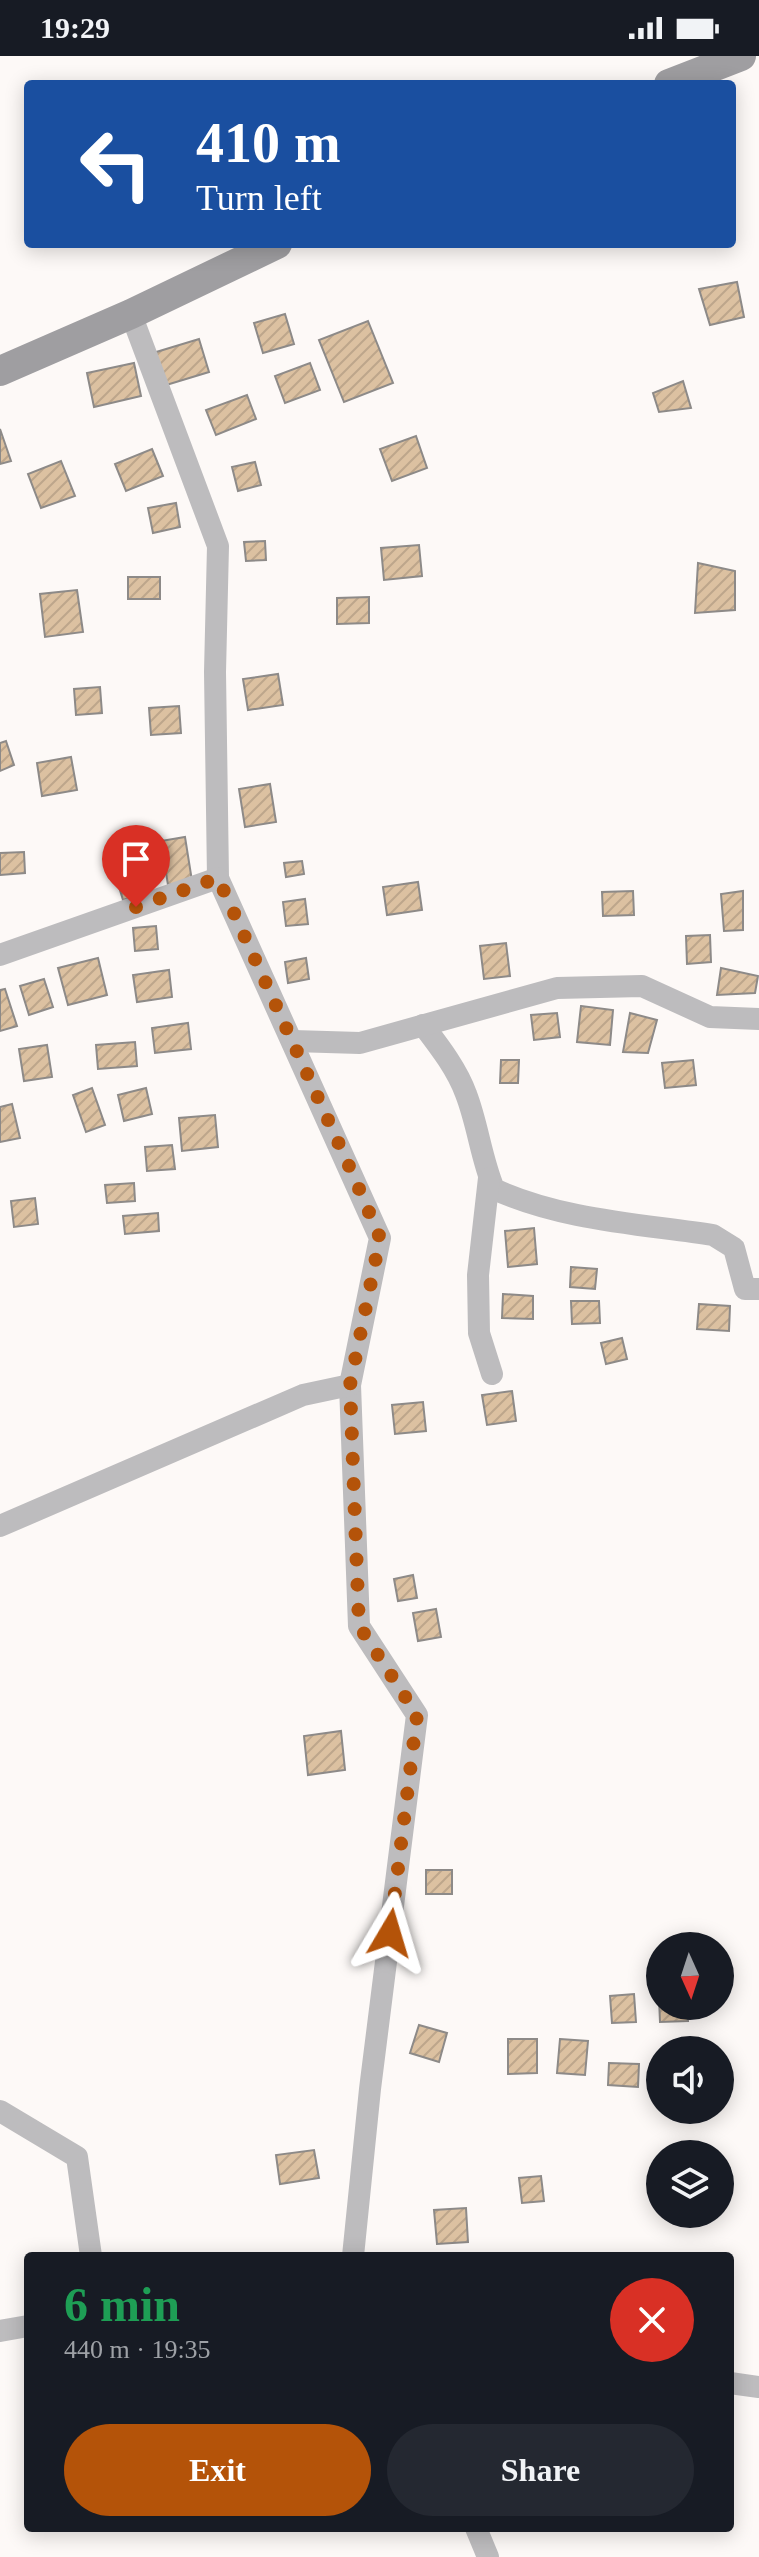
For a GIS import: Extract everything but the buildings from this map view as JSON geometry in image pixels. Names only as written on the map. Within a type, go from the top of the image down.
[{"type":"main road","points":[[679,80],[741,56]]},
{"type":"main road","points":[[0,371],[131,314],[269,248]]},
{"type":"street","points":[[131,314],[218,546],[215,672],[218,878],[380,1238],[350,1385],[359,1626],[417,1715],[370,2089],[353,2252]]},
{"type":"street","points":[[0,955],[218,878]]},
{"type":"street","points":[[293,1041],[360,1043],[557,988],[642,986],[710,1017],[759,1019]]},
{"type":"street","points":[[423,1025],[444,1053],[466,1092],[484,1165],[494,1189],[517,1200],[560,1211],[713,1235],[734,1248],[745,1289],[759,1289]]},
{"type":"street","points":[[489,1178],[478,1275],[479,1333],[492,1374]]},
{"type":"street","points":[[0,1526],[303,1395],[350,1385]]},
{"type":"street","points":[[0,2111],[77,2157],[90,2252]]},
{"type":"street","points":[[0,2331],[24,2327]]},
{"type":"street","points":[[734,2384],[759,2387]]},
{"type":"street","points":[[478,2532],[488,2557]]},
{"type":"route","points":[[136,907],[218,878],[380,1238],[350,1385],[359,1626],[417,1715],[390,1933]]}]
